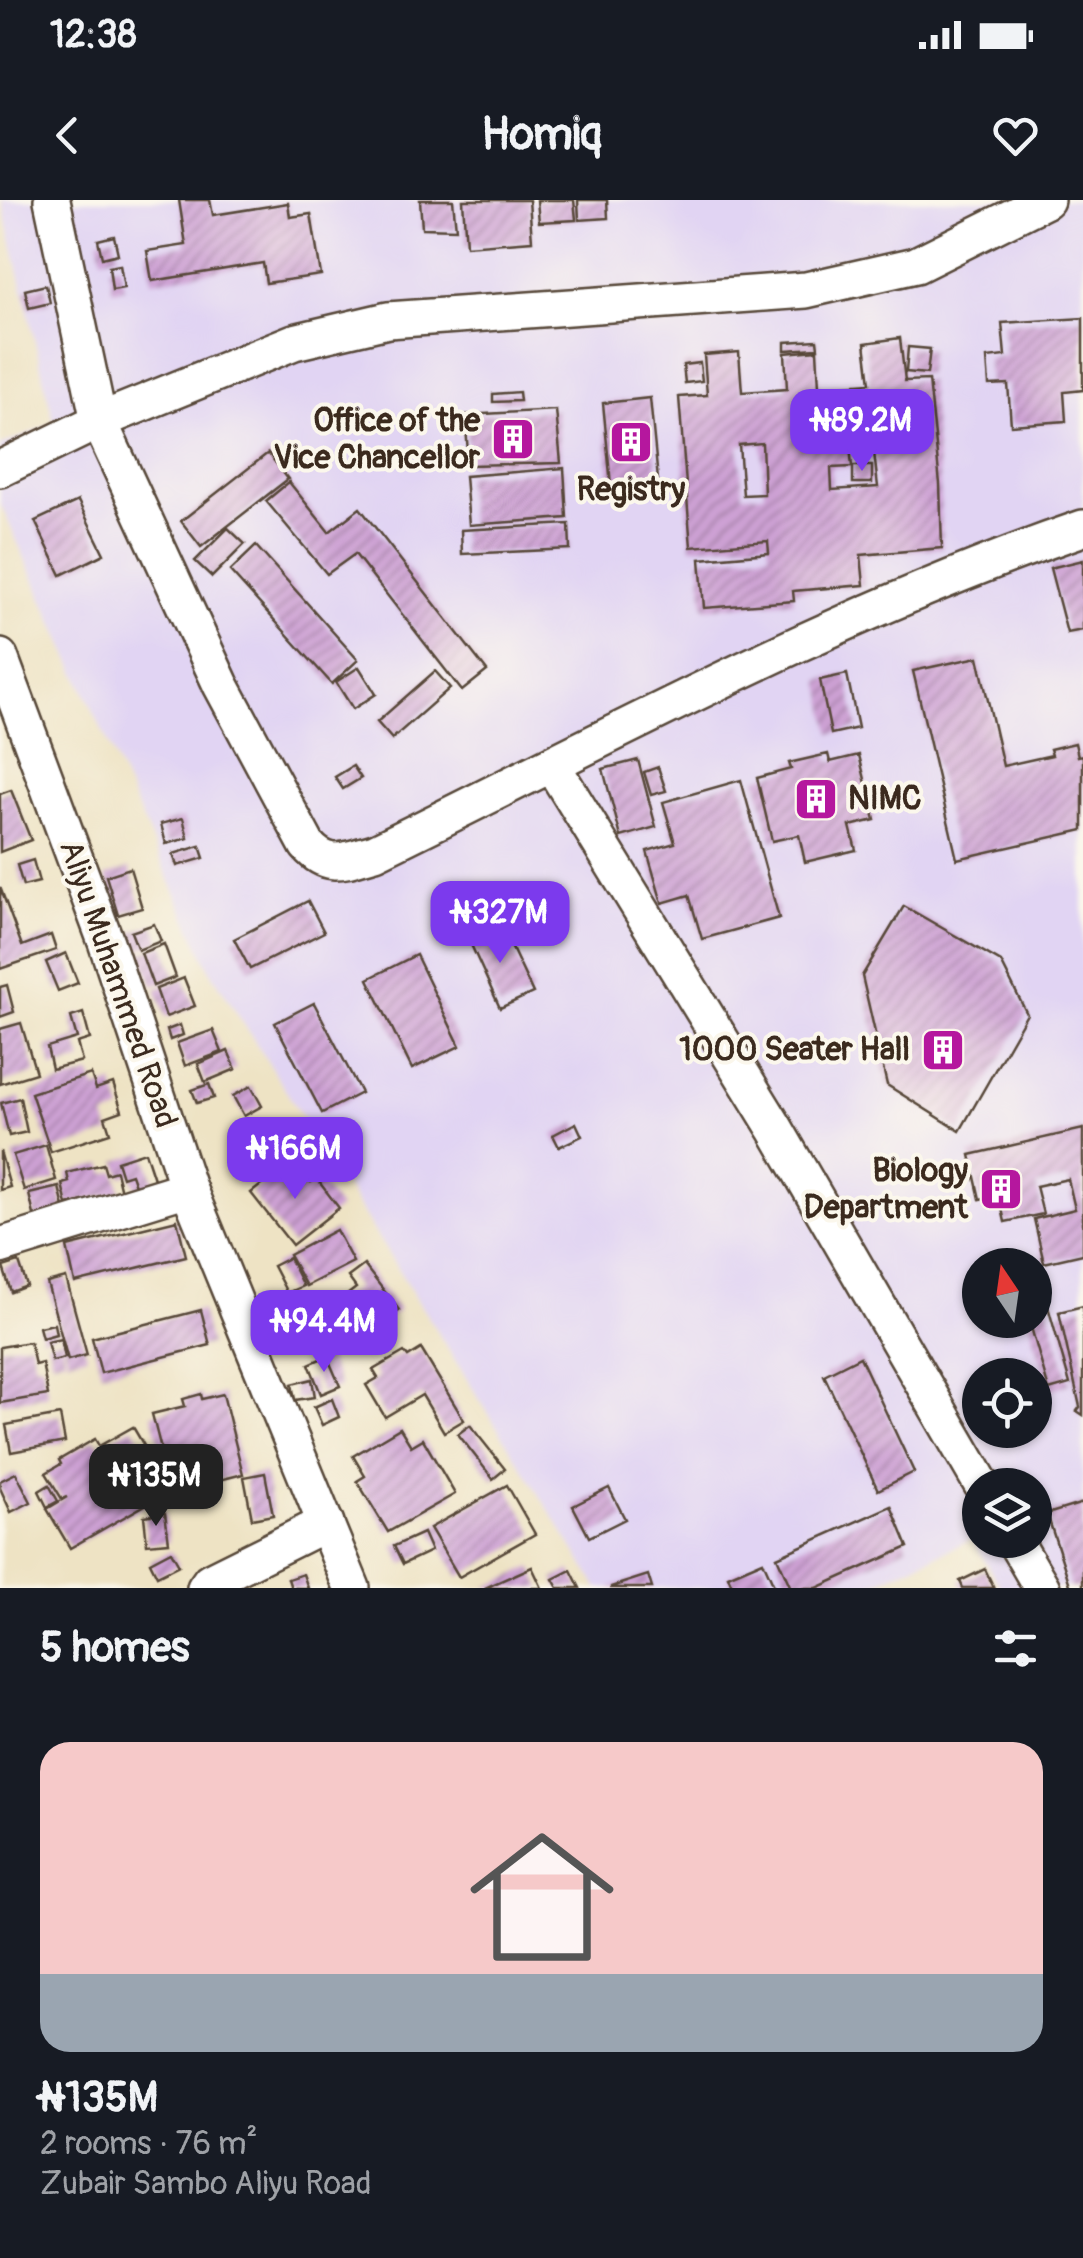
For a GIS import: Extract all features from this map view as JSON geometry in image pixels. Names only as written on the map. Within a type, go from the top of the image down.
[{"type":"street","points":[[52,200],[99,421],[220,684],[307,845],[318,857],[334,862],[375,852],[873,610],[1004,555],[1083,528]]},
{"type":"street","points":[[0,469],[99,421],[294,342],[388,320],[806,290],[916,265],[1046,200]]},
{"type":"street","name":"Aliyu Muhammed Road","points":[[0,657],[106,942],[188,1188],[352,1588]]},
{"type":"street","points":[[552,765],[775,1128],[972,1468]]},
{"type":"street","points":[[0,1246],[188,1188]]},
{"type":"street","points":[[205,1588],[210,1581],[326,1524]]},
{"type":"street","points":[[1024,1558],[1042,1588]]},
{"type":"shaded area","points":[[2,200],[1083,200],[1083,1588],[1001,1588],[983,1558],[1052,1558],[1052,1468],[962,1468],[962,1544],[864,1588],[598,1588],[210,970],[0,503],[0,446],[54,423]]},
{"type":"building","points":[[179,200],[210,200],[213,215],[288,203],[290,217],[311,214],[321,275],[266,283],[263,263],[152,281],[147,251],[186,245]]},
{"type":"building","points":[[420,200],[453,200],[456,229],[422,228]]},
{"type":"building","points":[[463,200],[529,200],[532,241],[466,246]]},
{"type":"building","points":[[537,200],[574,200],[576,220],[539,222]]},
{"type":"building","points":[[578,200],[607,200],[608,218],[579,220]]},
{"type":"building","points":[[114,236],[118,254],[102,258],[98,240]]},
{"type":"building","points":[[120,265],[124,288],[112,290],[109,267]]},
{"type":"building","points":[[46,285],[50,303],[29,308],[25,290]]},
{"type":"building","points":[[1083,318],[1083,390],[1064,392],[1066,421],[1011,425],[1008,384],[989,385],[987,358],[1005,356],[1002,323]]},
{"type":"building","points":[[900,338],[905,381],[929,380],[942,548],[861,555],[864,585],[793,591],[794,601],[704,608],[700,559],[769,553],[768,541],[691,547],[679,397],[707,395],[704,355],[739,352],[742,392],[787,389],[785,353],[817,350],[819,387],[870,383],[865,343]],"holes":[[[872,435],[878,487],[832,490],[831,468],[852,467],[850,446],[830,447],[830,438]],[[762,443],[764,494],[743,495],[739,445]]]},
{"type":"building","points":[[817,340],[818,348],[785,350],[785,342]]},
{"type":"building","points":[[908,347],[930,349],[927,374],[906,372]]},
{"type":"building","points":[[700,363],[702,381],[685,383],[683,365]]},
{"type":"building","points":[[519,392],[520,401],[493,402],[493,394]]},
{"type":"building","name":"Registry","points":[[650,398],[658,480],[611,485],[603,403]]},
{"type":"building","name":"Office of the Vice Chancellor","points":[[556,410],[561,463],[469,465],[465,415]]},
{"type":"building","points":[[268,453],[288,479],[201,547],[181,521]]},
{"type":"building","points":[[853,466],[872,466],[872,483],[853,483]]},
{"type":"building","points":[[564,468],[567,518],[469,525],[465,476]]},
{"type":"building","points":[[289,482],[329,532],[360,508],[487,671],[462,691],[355,554],[327,574],[266,501]]},
{"type":"building","points":[[78,501],[104,554],[61,575],[35,521]]},
{"type":"building","points":[[569,524],[570,549],[462,554],[461,530]]},
{"type":"building","points":[[228,528],[245,544],[212,577],[195,561]]},
{"type":"building","points":[[256,546],[358,660],[332,684],[230,571]]},
{"type":"building","points":[[1083,560],[1083,630],[1067,633],[1050,568]]},
{"type":"building","points":[[978,657],[1003,766],[1052,755],[1050,749],[1075,743],[1078,756],[1083,755],[1083,830],[957,859],[913,671]]},
{"type":"building","points":[[359,667],[376,694],[353,709],[336,682]]},
{"type":"building","points":[[435,671],[450,688],[392,739],[377,722]]},
{"type":"building","points":[[847,674],[858,728],[831,734],[820,680]]},
{"type":"building","name":"NIMC","points":[[828,754],[830,762],[859,755],[875,820],[850,826],[856,850],[805,862],[799,835],[772,841],[757,778],[791,769],[789,763]]},
{"type":"building","points":[[638,760],[656,827],[621,837],[603,769]]},
{"type":"building","points":[[353,766],[361,778],[343,789],[335,777]]},
{"type":"building","points":[[658,767],[666,791],[651,795],[644,772]]},
{"type":"building","points":[[741,780],[779,918],[702,939],[689,895],[662,903],[647,851],[675,843],[663,802]]},
{"type":"building","points":[[11,790],[31,840],[0,852],[0,794]]},
{"type":"building","points":[[183,818],[188,838],[166,844],[161,824]]},
{"type":"building","points":[[200,846],[204,858],[177,866],[173,854]]},
{"type":"building","points":[[33,860],[39,882],[23,886],[17,865]]},
{"type":"building","points":[[130,868],[142,908],[118,915],[106,876]]},
{"type":"building","points":[[0,887],[22,946],[51,935],[56,950],[0,969]]},
{"type":"building","points":[[308,901],[324,932],[250,969],[234,939]]},
{"type":"building","name":"1000 Seater Hall","points":[[904,906],[1001,962],[1027,1014],[960,1131],[887,1085],[862,976]]},
{"type":"building","points":[[500,923],[533,993],[500,1008],[468,938]]},
{"type":"building","points":[[154,924],[161,941],[138,950],[131,932]]},
{"type":"building","points":[[164,944],[176,977],[153,986],[141,953]]},
{"type":"building","points":[[66,953],[78,983],[58,991],[46,962]]},
{"type":"building","points":[[416,955],[460,1046],[412,1069],[368,979]]},
{"type":"building","points":[[184,978],[195,1006],[166,1017],[156,989]]},
{"type":"building","points":[[7,985],[14,1012],[0,1017],[0,987]]},
{"type":"building","points":[[314,1003],[361,1093],[322,1113],[275,1023]]},
{"type":"building","points":[[83,1013],[90,1039],[77,1043],[82,1061],[52,1069],[47,1047],[77,1038],[71,1017]]},
{"type":"building","points":[[21,1023],[36,1073],[0,1084],[0,1029]]},
{"type":"building","points":[[180,1025],[183,1035],[170,1040],[167,1030]]},
{"type":"building","points":[[213,1030],[222,1052],[185,1066],[177,1043]]},
{"type":"building","points":[[228,1051],[236,1069],[205,1082],[198,1064]]},
{"type":"building","points":[[91,1074],[96,1089],[113,1083],[122,1111],[105,1117],[110,1133],[51,1152],[31,1093]]},
{"type":"building","points":[[209,1084],[214,1098],[197,1103],[192,1090]]},
{"type":"building","points":[[251,1086],[262,1106],[244,1116],[233,1096]]},
{"type":"building","points":[[20,1098],[27,1132],[9,1136],[1,1103]]},
{"type":"building","points":[[576,1123],[582,1136],[559,1147],[553,1135]]},
{"type":"building","name":"Biology Department","points":[[1083,1129],[1083,1254],[1052,1261],[1052,1248],[1041,1248],[1034,1219],[1075,1209],[1068,1179],[1036,1186],[1043,1214],[1005,1222],[999,1195],[980,1199],[970,1155]]},
{"type":"building","points":[[46,1145],[56,1180],[24,1190],[13,1155]]},
{"type":"building","points":[[0,1151],[10,1187],[0,1190]]},
{"type":"building","points":[[145,1152],[157,1188],[138,1194],[131,1174],[122,1177],[117,1161]]},
{"type":"building","points":[[293,1160],[311,1182],[316,1178],[339,1208],[292,1245],[251,1193]]},
{"type":"building","points":[[103,1164],[106,1174],[116,1171],[121,1192],[67,1205],[62,1184],[69,1182],[67,1173]]},
{"type":"building","points":[[59,1187],[65,1212],[35,1219],[29,1194]]},
{"type":"building","points":[[177,1220],[186,1256],[75,1283],[67,1247]]},
{"type":"building","points":[[336,1230],[353,1262],[306,1286],[289,1255]]},
{"type":"building","points":[[289,1258],[303,1286],[287,1293],[273,1266]]},
{"type":"building","points":[[19,1262],[27,1286],[11,1292],[3,1267]]},
{"type":"building","points":[[364,1265],[399,1310],[348,1349],[321,1315],[356,1288],[348,1277]]},
{"type":"building","points":[[66,1278],[87,1355],[68,1360],[47,1283]]},
{"type":"building","points":[[1083,1306],[1083,1415],[1077,1411],[1080,1407],[1059,1312]]},
{"type":"building","points":[[201,1310],[210,1345],[101,1373],[92,1338]]},
{"type":"building","points":[[1052,1321],[1070,1384],[1052,1389],[1052,1358],[1040,1358],[1034,1338],[1052,1338]]},
{"type":"building","points":[[54,1324],[56,1334],[42,1338],[39,1327]]},
{"type":"building","points":[[61,1339],[65,1358],[52,1361],[47,1342]]},
{"type":"building","points":[[30,1342],[35,1365],[42,1363],[48,1395],[0,1403],[0,1347]]},
{"type":"building","points":[[421,1349],[464,1420],[444,1432],[422,1395],[385,1417],[366,1385],[378,1378],[373,1370],[404,1352],[408,1357]]},
{"type":"building","points":[[327,1356],[340,1386],[321,1394],[309,1364]]},
{"type":"building","points":[[860,1357],[914,1472],[878,1490],[824,1375]]},
{"type":"building","points":[[312,1379],[315,1397],[295,1400],[292,1384]]},
{"type":"building","points":[[201,1394],[202,1399],[223,1394],[243,1474],[172,1492],[152,1414],[185,1406],[183,1399]]},
{"type":"building","points":[[332,1399],[339,1417],[322,1425],[314,1407]]},
{"type":"building","points":[[60,1415],[65,1442],[11,1452],[6,1425]]},
{"type":"building","points":[[470,1425],[505,1469],[493,1479],[458,1434]]},
{"type":"building","points":[[133,1427],[159,1471],[140,1482],[152,1501],[70,1548],[47,1509],[67,1497],[62,1499],[46,1473],[61,1464],[59,1460],[95,1439],[99,1446]]},
{"type":"building","points":[[400,1428],[411,1446],[423,1439],[455,1494],[388,1532],[357,1481],[365,1476],[353,1456]]},
{"type":"building","points":[[16,1473],[31,1502],[11,1512],[0,1481]]},
{"type":"building","points":[[265,1473],[273,1515],[252,1519],[244,1477]]},
{"type":"building","points":[[49,1485],[58,1501],[47,1507],[39,1491]]},
{"type":"building","points":[[507,1485],[535,1534],[459,1577],[430,1528]]},
{"type":"building","points":[[609,1488],[625,1519],[589,1537],[573,1506]]},
{"type":"building","points":[[1083,1503],[1083,1588],[1071,1588],[1052,1529],[1052,1512]]},
{"type":"building","points":[[891,1506],[908,1547],[817,1588],[791,1588],[777,1557]]},
{"type":"building","points":[[165,1513],[169,1542],[147,1544],[144,1516]]},
{"type":"building","points":[[423,1533],[431,1551],[403,1564],[394,1546]]},
{"type":"building","points":[[171,1551],[179,1565],[157,1576],[150,1562]]},
{"type":"building","points":[[763,1561],[775,1588],[733,1588],[728,1576]]},
{"type":"building","points":[[532,1567],[542,1588],[485,1588]]},
{"type":"building","points":[[985,1569],[994,1588],[963,1588],[960,1581]]},
{"type":"building","points":[[571,1570],[580,1588],[558,1588],[553,1579]]},
{"type":"building","points":[[303,1574],[308,1588],[291,1588],[288,1579]]},
{"type":"building","points":[[648,1575],[652,1588],[611,1588],[611,1587]]},
{"type":"place","name":"Office of the Vice Chancellor","points":[[513,439]]},
{"type":"place","name":"Registry","points":[[631,442]]},
{"type":"place","name":"NIMC","points":[[816,799]]},
{"type":"place","name":"1000 Seater Hall","points":[[943,1050]]},
{"type":"place","name":"Biology Department","points":[[1001,1189]]}]
